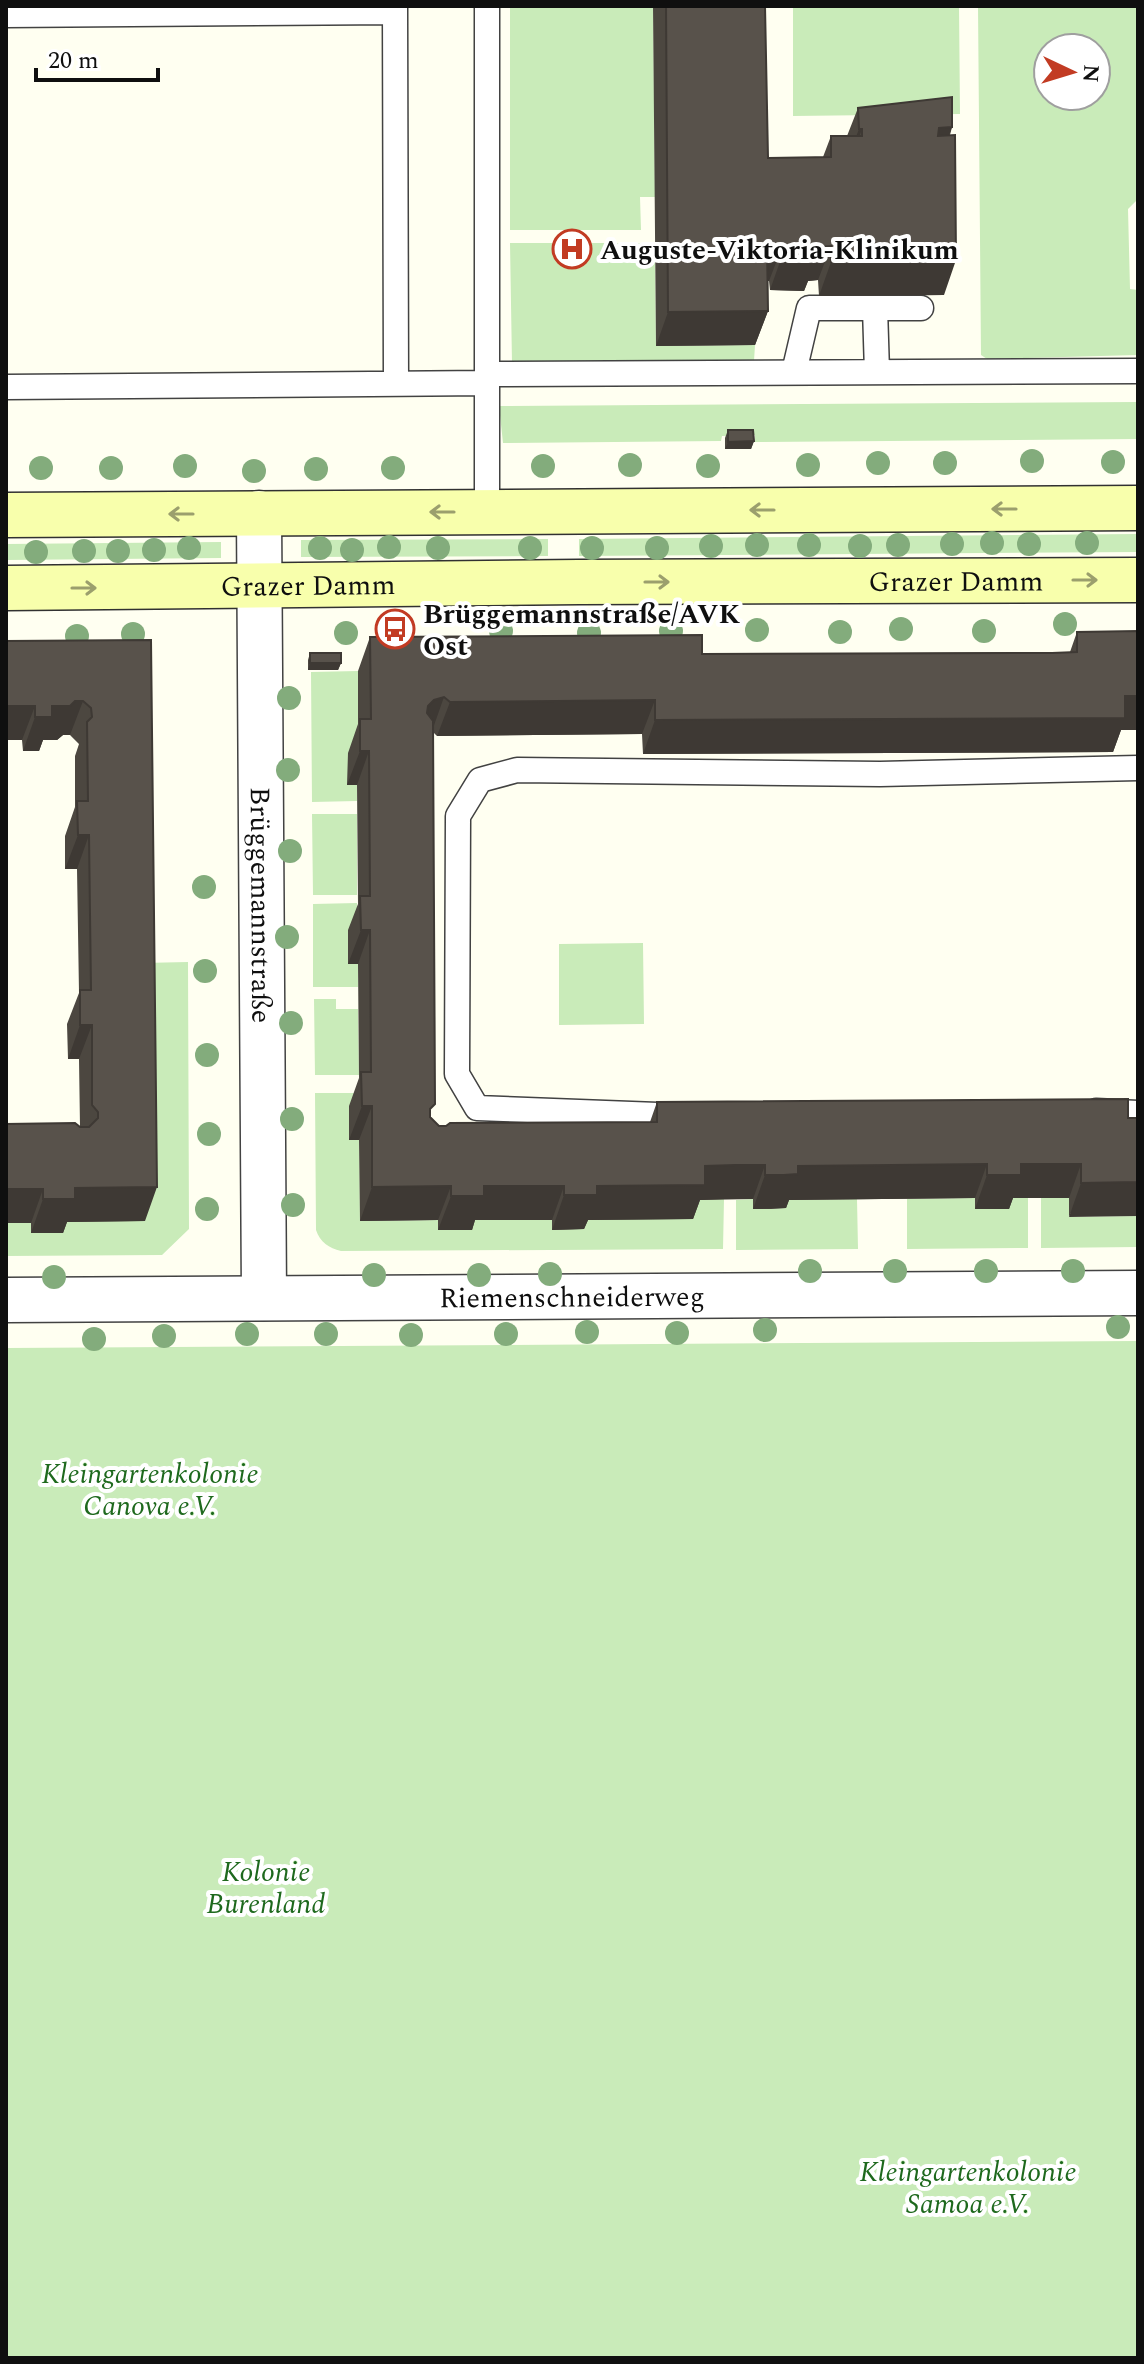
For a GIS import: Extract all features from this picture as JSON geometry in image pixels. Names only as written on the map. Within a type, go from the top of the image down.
[{"type":"main road","points":[[6,515],[1138,508]]},
{"type":"main road","name":"Grazer Damm","points":[[6,588],[1138,580]]},
{"type":"street","name":"Brüggemannstraße","points":[[259,513],[264,1298]]},
{"type":"street","name":"Riemenschneiderweg","points":[[6,1300],[1138,1293]]},
{"type":"lane","points":[[487,6],[487,512]]},
{"type":"lane","points":[[6,15],[53,11],[395,9],[396,382]]},
{"type":"lane","points":[[794,372],[809,308],[921,308]]},
{"type":"lane","points":[[875,308],[877,372]]},
{"type":"lane","points":[[6,387],[396,382],[794,372],[1138,371]]},
{"type":"lane","points":[[711,1115],[477,1108],[457,1074],[458,816],[480,780],[517,770],[880,774],[1138,768]]},
{"type":"lane","points":[[1078,1111],[1138,1113]]},
{"type":"green space","points":[[510,6],[653,6],[655,197],[640,197],[641,230],[510,230]]},
{"type":"green space","points":[[793,6],[959,6],[960,114],[793,116]]},
{"type":"green space","points":[[978,6],[1138,6],[1138,199],[1128,209],[1130,289],[1138,290],[1138,355],[987,359],[981,355]]},
{"type":"green space","points":[[510,243],[641,243],[642,255],[655,254],[656,346],[755,345],[754,361],[512,363]]},
{"type":"green space","points":[[1138,402],[1138,439],[755,442],[755,435],[722,436],[721,441],[503,443],[499,406]]},
{"type":"green space","points":[[1138,534],[1138,552],[579,556],[579,539]]},
{"type":"green space","points":[[548,539],[548,556],[301,557],[301,540]]},
{"type":"green space","points":[[221,542],[221,558],[6,560],[6,544]]},
{"type":"green space","points":[[358,671],[358,753],[348,785],[357,785],[357,801],[312,802],[311,672]]},
{"type":"green space","points":[[312,814],[357,814],[357,895],[313,895]]},
{"type":"green space","points":[[357,903],[358,930],[348,931],[348,963],[358,964],[358,987],[313,987],[313,904]]},
{"type":"green space","points":[[643,943],[644,1024],[559,1025],[559,944]]},
{"type":"green space","points":[[188,962],[189,1229],[162,1255],[6,1256],[6,1223],[31,1223],[31,1233],[63,1232],[142,963]]},
{"type":"green space","points":[[314,999],[336,999],[336,1009],[358,1009],[359,1075],[315,1075]]},
{"type":"green space","points":[[315,1093],[359,1093],[360,1221],[438,1220],[439,1230],[471,1230],[472,1220],[552,1220],[552,1229],[584,1229],[584,1220],[692,1200],[724,1199],[723,1249],[337,1250],[323,1241],[316,1230]]},
{"type":"green space","points":[[975,1198],[975,1209],[1008,1209],[1009,1198],[1028,1198],[1028,1248],[907,1249],[907,1199]]},
{"type":"green space","points":[[1041,1198],[1069,1198],[1069,1217],[1138,1216],[1138,1247],[1041,1248]]},
{"type":"green space","points":[[753,1199],[753,1209],[785,1208],[786,1200],[857,1199],[858,1249],[736,1250],[736,1200]]},
{"type":"green space","points":[[1138,1341],[1138,2358],[6,2358],[6,1348]]},
{"type":"building","points":[[666,6],[765,6],[768,158],[831,157],[831,136],[862,136],[858,108],[952,97],[952,127],[939,128],[938,136],[955,135],[956,260],[831,262],[831,246],[817,247],[817,257],[782,256],[782,247],[767,246],[768,311],[668,312]]},
{"type":"building","points":[[728,430],[753,430],[754,441],[728,442]]},
{"type":"building","points":[[1138,631],[1138,696],[1125,696],[1125,718],[655,720],[655,700],[450,702],[444,697],[434,700],[428,706],[427,713],[433,721],[435,1104],[430,1109],[430,1117],[439,1126],[450,1123],[657,1122],[657,1102],[1128,1099],[1128,1118],[1138,1118],[1138,1182],[1081,1183],[1081,1164],[1021,1164],[1021,1175],[987,1175],[987,1164],[798,1166],[798,1174],[784,1175],[765,1175],[765,1165],[736,1165],[705,1166],[705,1185],[597,1186],[597,1195],[564,1195],[564,1186],[484,1186],[484,1196],[451,1196],[451,1186],[372,1187],[372,1106],[362,1106],[361,1072],[371,1072],[370,930],[361,930],[360,896],[370,896],[369,751],[360,751],[360,719],[371,719],[370,637],[702,635],[702,654],[1052,653],[1077,652],[1077,632]]},
{"type":"building","points":[[151,640],[157,1187],[75,1188],[75,1199],[43,1199],[43,1189],[6,1189],[6,1124],[75,1123],[80,1127],[89,1127],[98,1118],[98,1112],[92,1105],[92,1025],[80,1025],[80,990],[91,990],[89,835],[78,835],[77,801],[88,801],[87,722],[92,717],[91,708],[83,701],[75,701],[70,706],[52,706],[52,717],[35,717],[35,706],[6,706],[6,641]]},
{"type":"building","points":[[310,653],[341,653],[341,663],[310,663]]},
{"type":"place","name":"Auguste-Viktoria-Klinikum","points":[[572,249]]},
{"type":"place","name":"Brüggemannstraße/AVK Ost","points":[[395,629]]},
{"type":"park label","name":"Kleingartenkolonie Canova e.V.","points":[[150,1489]]},
{"type":"park label","name":"Kolonie Burenland","points":[[266,1887]]},
{"type":"park label","name":"Kleingartenkolonie Samoa e.V.","points":[[968,2187]]}]
